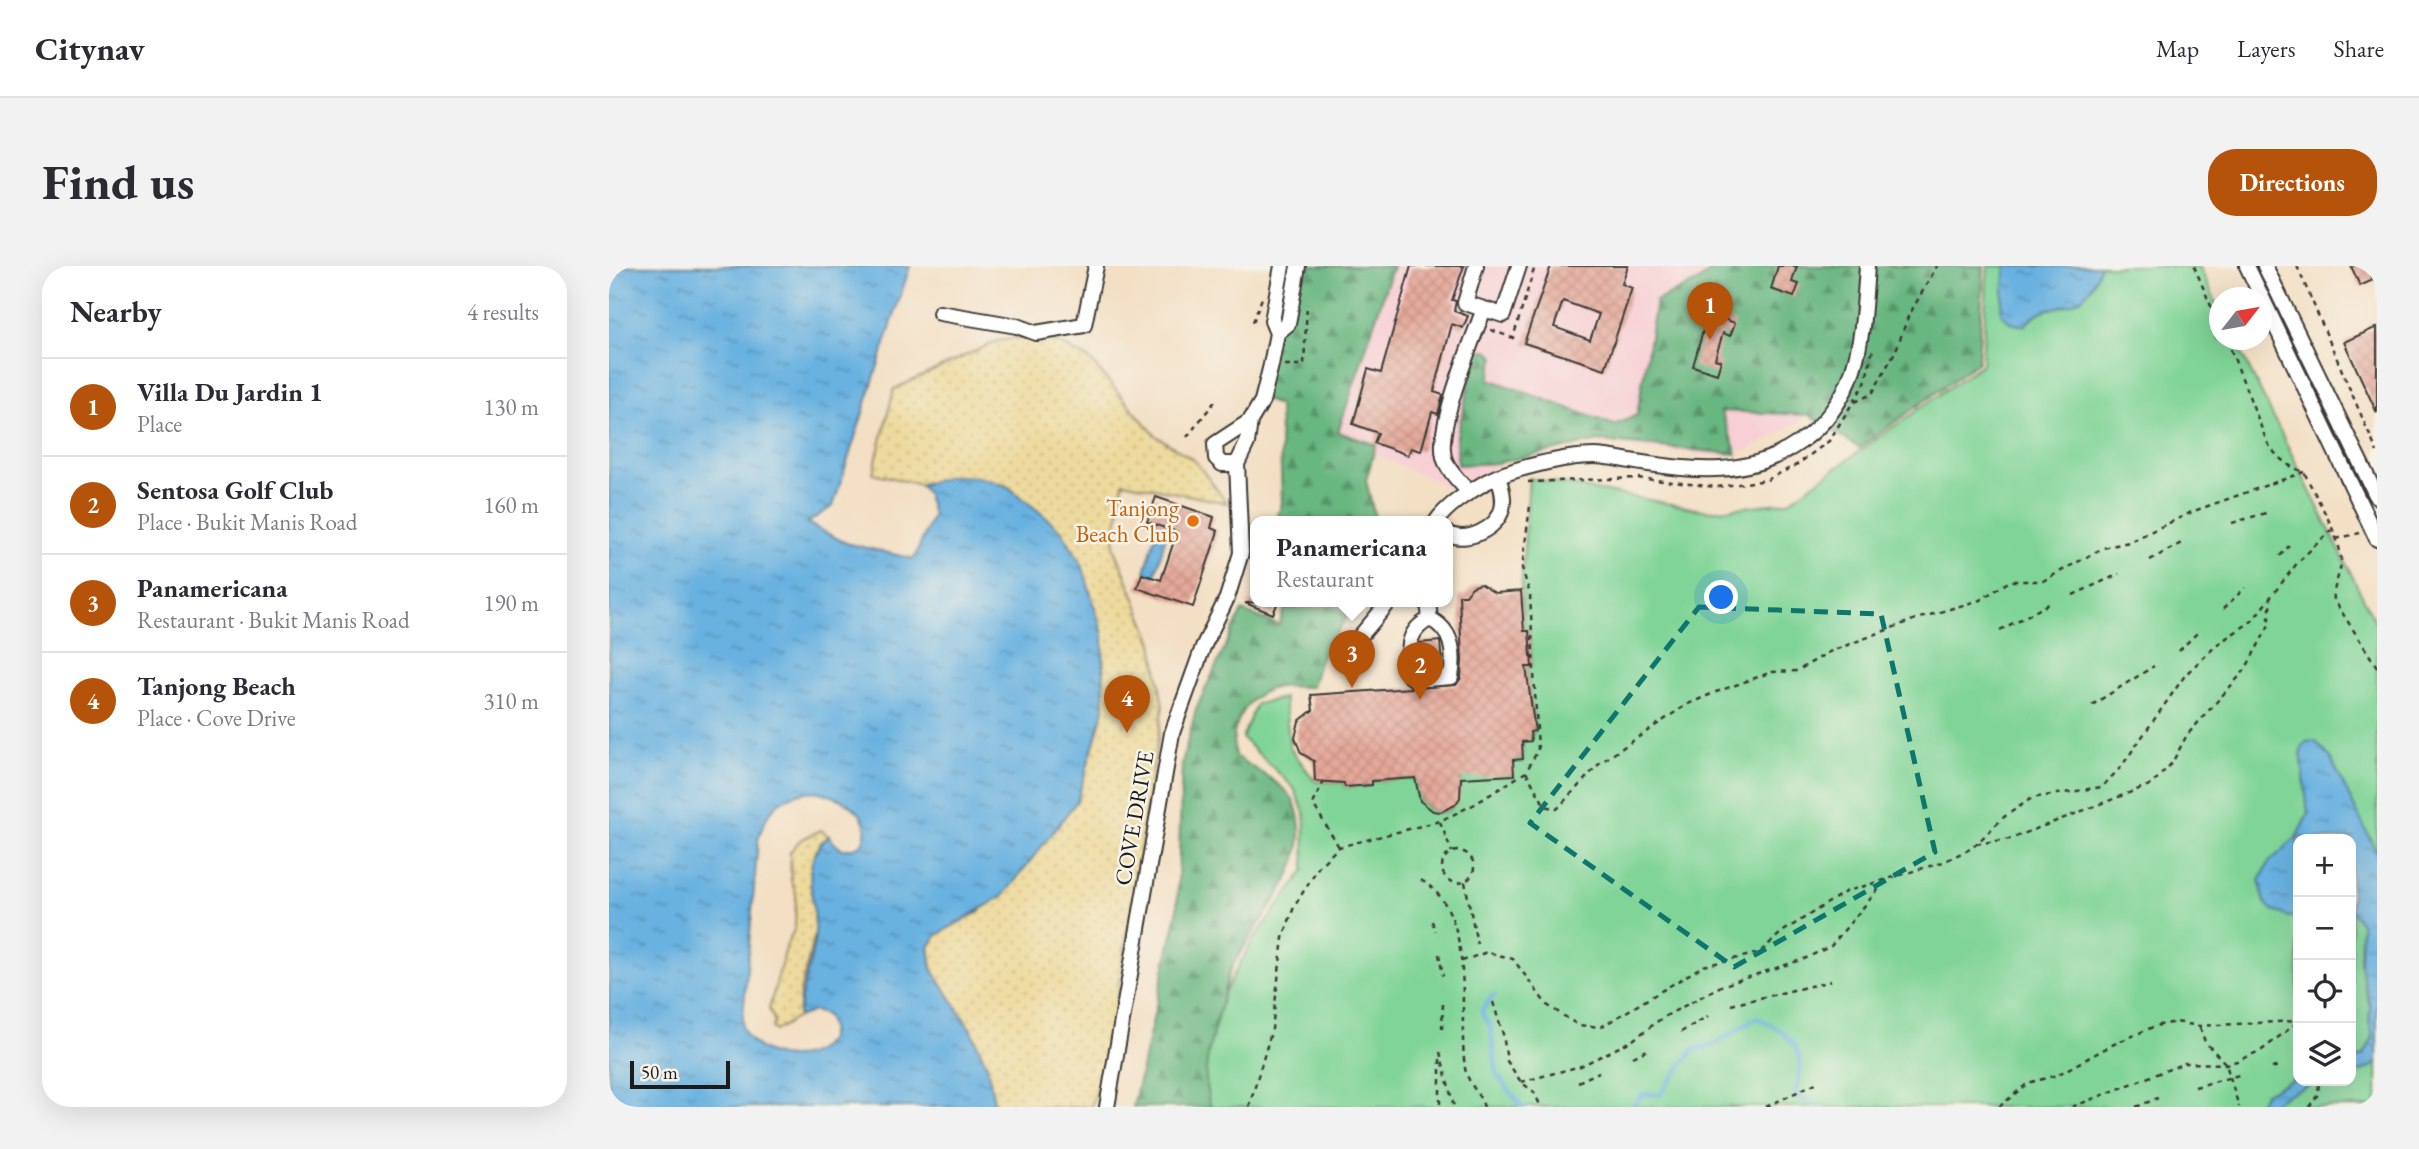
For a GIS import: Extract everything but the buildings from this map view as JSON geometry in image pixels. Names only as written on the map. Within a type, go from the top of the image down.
[{"type":"street","points":[[940,313],[1017,326],[1036,333],[1084,325],[1096,266]]},
{"type":"street","name":"COVE DRIVE","points":[[1107,1107],[1172,733],[1203,646],[1227,598],[1241,552],[1237,464],[1247,443],[1250,421],[1264,395],[1277,333],[1272,321],[1282,266]]},
{"type":"street","name":"COVE DRIVE","points":[[1277,333],[1287,324],[1298,266]]},
{"type":"street","points":[[1476,266],[1465,303],[1503,315],[1519,266]]},
{"type":"street","points":[[1443,516],[1469,492],[1498,476],[1518,469],[1594,456],[1721,471],[1756,465],[1791,448],[1818,429],[1842,400],[1858,358],[1867,266]]},
{"type":"street","points":[[2247,266],[2377,539]]},
{"type":"street","points":[[2265,266],[2377,497]]},
{"type":"street","points":[[1469,492],[1444,459],[1442,445],[1445,424],[1483,309]]},
{"type":"street","points":[[1237,464],[1222,464],[1216,458],[1215,444],[1250,421]]},
{"type":"street","points":[[1453,535],[1466,536],[1489,527],[1503,508],[1498,476]]},
{"type":"street","points":[[1357,640],[1385,607]]},
{"type":"street","points":[[1429,607],[1430,619]]},
{"type":"street","points":[[1430,619],[1441,625],[1450,636],[1451,677],[1416,680],[1409,676],[1409,639],[1417,625],[1430,619]]},
{"type":"path","points":[[1842,400],[1856,402],[1872,394],[1896,350],[1908,317],[1937,266]]},
{"type":"path","points":[[2195,266],[2209,299]]},
{"type":"path","points":[[2297,266],[2377,452]]},
{"type":"path","points":[[2231,350],[2267,442],[2282,461],[2304,472],[2336,539],[2341,559],[2333,591],[2334,600],[2377,667]]},
{"type":"path","points":[[1187,437],[1216,400]]},
{"type":"path","points":[[1767,480],[1798,464],[1829,441]]},
{"type":"path","points":[[1526,772],[1545,806],[1553,810],[1561,808],[1600,763],[1686,705],[1772,672],[1797,671],[1829,652],[1913,620],[1980,600],[2010,581],[2043,581],[2103,548],[2129,542],[2194,511],[2304,472]]},
{"type":"path","points":[[1502,491],[1520,482],[1601,477]]},
{"type":"path","points":[[1249,1107],[1272,1029],[1283,938],[1294,907],[1319,866],[1339,847],[1440,821],[1526,772],[1538,750],[1530,594],[1522,568],[1529,506]]},
{"type":"path","points":[[2232,523],[2269,512]]},
{"type":"path","points":[[1462,961],[1487,952],[1513,959],[1547,1005],[1578,1025],[1601,1027],[1703,966],[1759,953],[1782,932],[1845,892],[1943,862],[1976,844],[2004,817],[2032,798],[2102,787],[2121,766],[2186,674],[2219,643],[2252,621],[2298,562],[2331,530]]},
{"type":"path","points":[[2336,539],[2363,532]]},
{"type":"path","points":[[2150,560],[2185,541]]},
{"type":"path","points":[[2280,556],[2289,546]]},
{"type":"path","points":[[2073,595],[2119,573]]},
{"type":"path","points":[[2223,609],[2245,588]]},
{"type":"path","points":[[1976,844],[2010,839],[2152,784],[2172,764],[2187,735],[2245,670],[2260,647],[2268,627],[2271,597]]},
{"type":"path","points":[[2000,630],[2049,604]]},
{"type":"path","points":[[2179,651],[2197,633]]},
{"type":"path","points":[[2092,705],[2154,666]]},
{"type":"path","points":[[1324,781],[1313,804],[1339,847]]},
{"type":"path","points":[[1440,821],[1452,852]]},
{"type":"path","points":[[1452,852],[1465,852],[1473,862],[1473,873],[1465,882],[1452,883],[1442,873],[1443,860],[1452,852]]},
{"type":"path","points":[[1421,880],[1433,887],[1445,905],[1462,961],[1465,1073],[1484,1107]]},
{"type":"path","points":[[1521,1082],[1581,1066],[1633,1040],[1662,1018],[1721,986],[1804,960],[1831,946],[1887,880]]},
{"type":"path","points":[[1465,882],[1477,944]]},
{"type":"path","points":[[1433,921],[1435,931]]},
{"type":"path","points":[[1439,954],[1443,976]]},
{"type":"path","points":[[1731,1005],[1831,981]]},
{"type":"path","points":[[1493,1002],[1503,1034],[1507,1061],[1521,1082],[1534,1092],[1541,1107]]},
{"type":"path","points":[[1442,1029],[1443,1003]]},
{"type":"path","points":[[1681,1032],[1709,1016]]},
{"type":"path","points":[[1999,1107],[2028,1083],[2057,1075],[2112,1045],[2155,1026],[2176,1022],[2199,1026],[2293,1022]]},
{"type":"path","points":[[2072,1107],[2185,1063],[2226,1064],[2262,1050],[2297,1023]]},
{"type":"path","points":[[2199,1026],[2205,1042],[2226,1064],[2239,1107]]},
{"type":"path","points":[[1633,1058],[1649,1049]]},
{"type":"path","points":[[1440,1107],[1440,1052],[1454,1107]]},
{"type":"path","points":[[2272,1068],[2279,1066]]},
{"type":"path","points":[[1578,1082],[1599,1072]]},
{"type":"path","points":[[2195,1087],[2239,1075]]},
{"type":"path","points":[[1766,1107],[1820,1081]]},
{"type":"path","points":[[2309,1107],[2318,1094],[2319,1086]]},
{"type":"path","points":[[2136,1107],[2158,1098]]},
{"type":"highlighted area","points":[[1699,607],[1881,614],[1935,852],[1734,967],[1530,823]]},
{"type":"shaded area","points":[[1386,266],[1855,266],[1852,328],[1803,420],[1750,449],[1722,457],[1614,445],[1563,443],[1517,457],[1451,488],[1334,436]]},
{"type":"green space","points":[[1299,266],[1393,266],[1338,432],[1376,445],[1366,480],[1375,516],[1278,516],[1282,503],[1279,406],[1251,393]]},
{"type":"green space","points":[[1716,266],[1984,266],[1978,362],[1859,448],[1809,415],[1721,411],[1737,454],[1598,441],[1497,463],[1458,465],[1456,440],[1477,351],[1488,350],[1495,356],[1489,379],[1614,425],[1637,415],[1656,301],[1699,281]]},
{"type":"green space","points":[[1988,266],[2199,266],[2209,288],[2209,350],[2240,350],[2377,626],[2377,1107],[1191,1107],[1197,1043],[1251,943],[1304,871],[1305,815],[1294,788],[1242,738],[1256,704],[1284,698],[1290,748],[1315,781],[1344,783],[1345,787],[1371,785],[1372,781],[1415,778],[1420,801],[1429,809],[1445,812],[1456,802],[1461,774],[1513,775],[1513,760],[1523,759],[1522,742],[1535,731],[1526,667],[1532,666],[1529,631],[1524,631],[1521,591],[1529,478],[1709,511],[1788,502],[1982,364]]},
{"type":"green space","points":[[1285,607],[1353,607],[1320,659],[1312,687],[1281,686],[1256,697],[1242,713],[1234,734],[1235,756],[1276,782],[1290,795],[1300,825],[1299,847],[1282,889],[1228,976],[1206,1069],[1211,1107],[1133,1107],[1177,913],[1182,763],[1196,709],[1242,611],[1279,625]]},
{"type":"sand","points":[[1043,335],[1089,359],[1155,435],[1195,461],[1227,503],[1123,482],[1114,547],[1153,643],[1163,706],[1118,989],[1114,1035],[1091,1107],[995,1107],[987,1066],[971,1030],[932,969],[929,947],[936,935],[979,912],[1077,801],[1104,708],[1103,634],[1082,566],[1062,531],[925,482],[920,485],[873,473],[894,389],[997,341]]},
{"type":"sand","points":[[821,830],[829,836],[820,843],[815,934],[800,991],[798,1017],[775,1031],[772,1028],[775,1022],[769,1009],[787,944],[795,928],[796,894],[791,881],[790,852],[800,840]]},
{"type":"water","points":[[609,266],[910,266],[833,506],[807,523],[846,543],[914,559],[933,515],[926,492],[920,485],[952,476],[978,477],[1007,486],[1062,531],[1082,565],[1103,634],[1104,709],[1077,801],[1003,896],[937,935],[929,947],[932,969],[971,1030],[987,1066],[995,1107],[609,1107]],"holes":[[[802,793],[824,793],[854,808],[865,824],[865,834],[861,845],[851,849],[839,847],[829,836],[813,857],[810,881],[815,932],[798,1017],[814,1011],[826,1015],[830,1030],[827,1042],[816,1051],[802,1056],[785,1057],[768,1052],[753,1043],[742,1027],[758,841],[765,820],[777,805]]]},
{"type":"water","points":[[2006,266],[2100,266],[2093,284],[2084,296],[2065,306],[2044,311],[2026,325],[2022,325],[2011,323],[2001,312]]},
{"type":"water","points":[[1156,533],[1166,536],[1155,576],[1145,572]]},
{"type":"water","points":[[2315,741],[2330,757],[2377,853],[2377,1064],[2356,1074],[2356,1059],[2364,1055],[2373,1037],[2369,1023],[2370,1007],[2360,965],[2361,924],[2356,917],[2356,834],[2298,834],[2308,814],[2301,750],[2306,742]]},
{"type":"water","points":[[2293,841],[2293,917],[2270,909],[2264,901],[2260,881],[2269,862]]},
{"type":"water","points":[[2293,1079],[2293,1086],[2309,1086],[2286,1095],[2270,1107],[2257,1107],[2265,1093]]},
{"type":"waterway","points":[[1494,995],[1482,1010],[1490,1025],[1497,1075],[1522,1107]]},
{"type":"waterway","points":[[1633,1107],[1642,1094],[1660,1095],[1693,1050],[1713,1045],[1756,1018],[1778,1029],[1790,1040],[1798,1053],[1800,1065],[1796,1095],[1817,1107]]},
{"type":"place","name":"Villa Du Jardin 1","points":[[1710,340]]},
{"type":"place","name":"Tanjong Beach Club","points":[[1193,521]]},
{"type":"place","name":"Panamericana","points":[[1352,688]]},
{"type":"place","name":"Sentosa Golf Club","points":[[1420,700]]},
{"type":"place","name":"Tanjong Beach","points":[[1127,733]]}]
